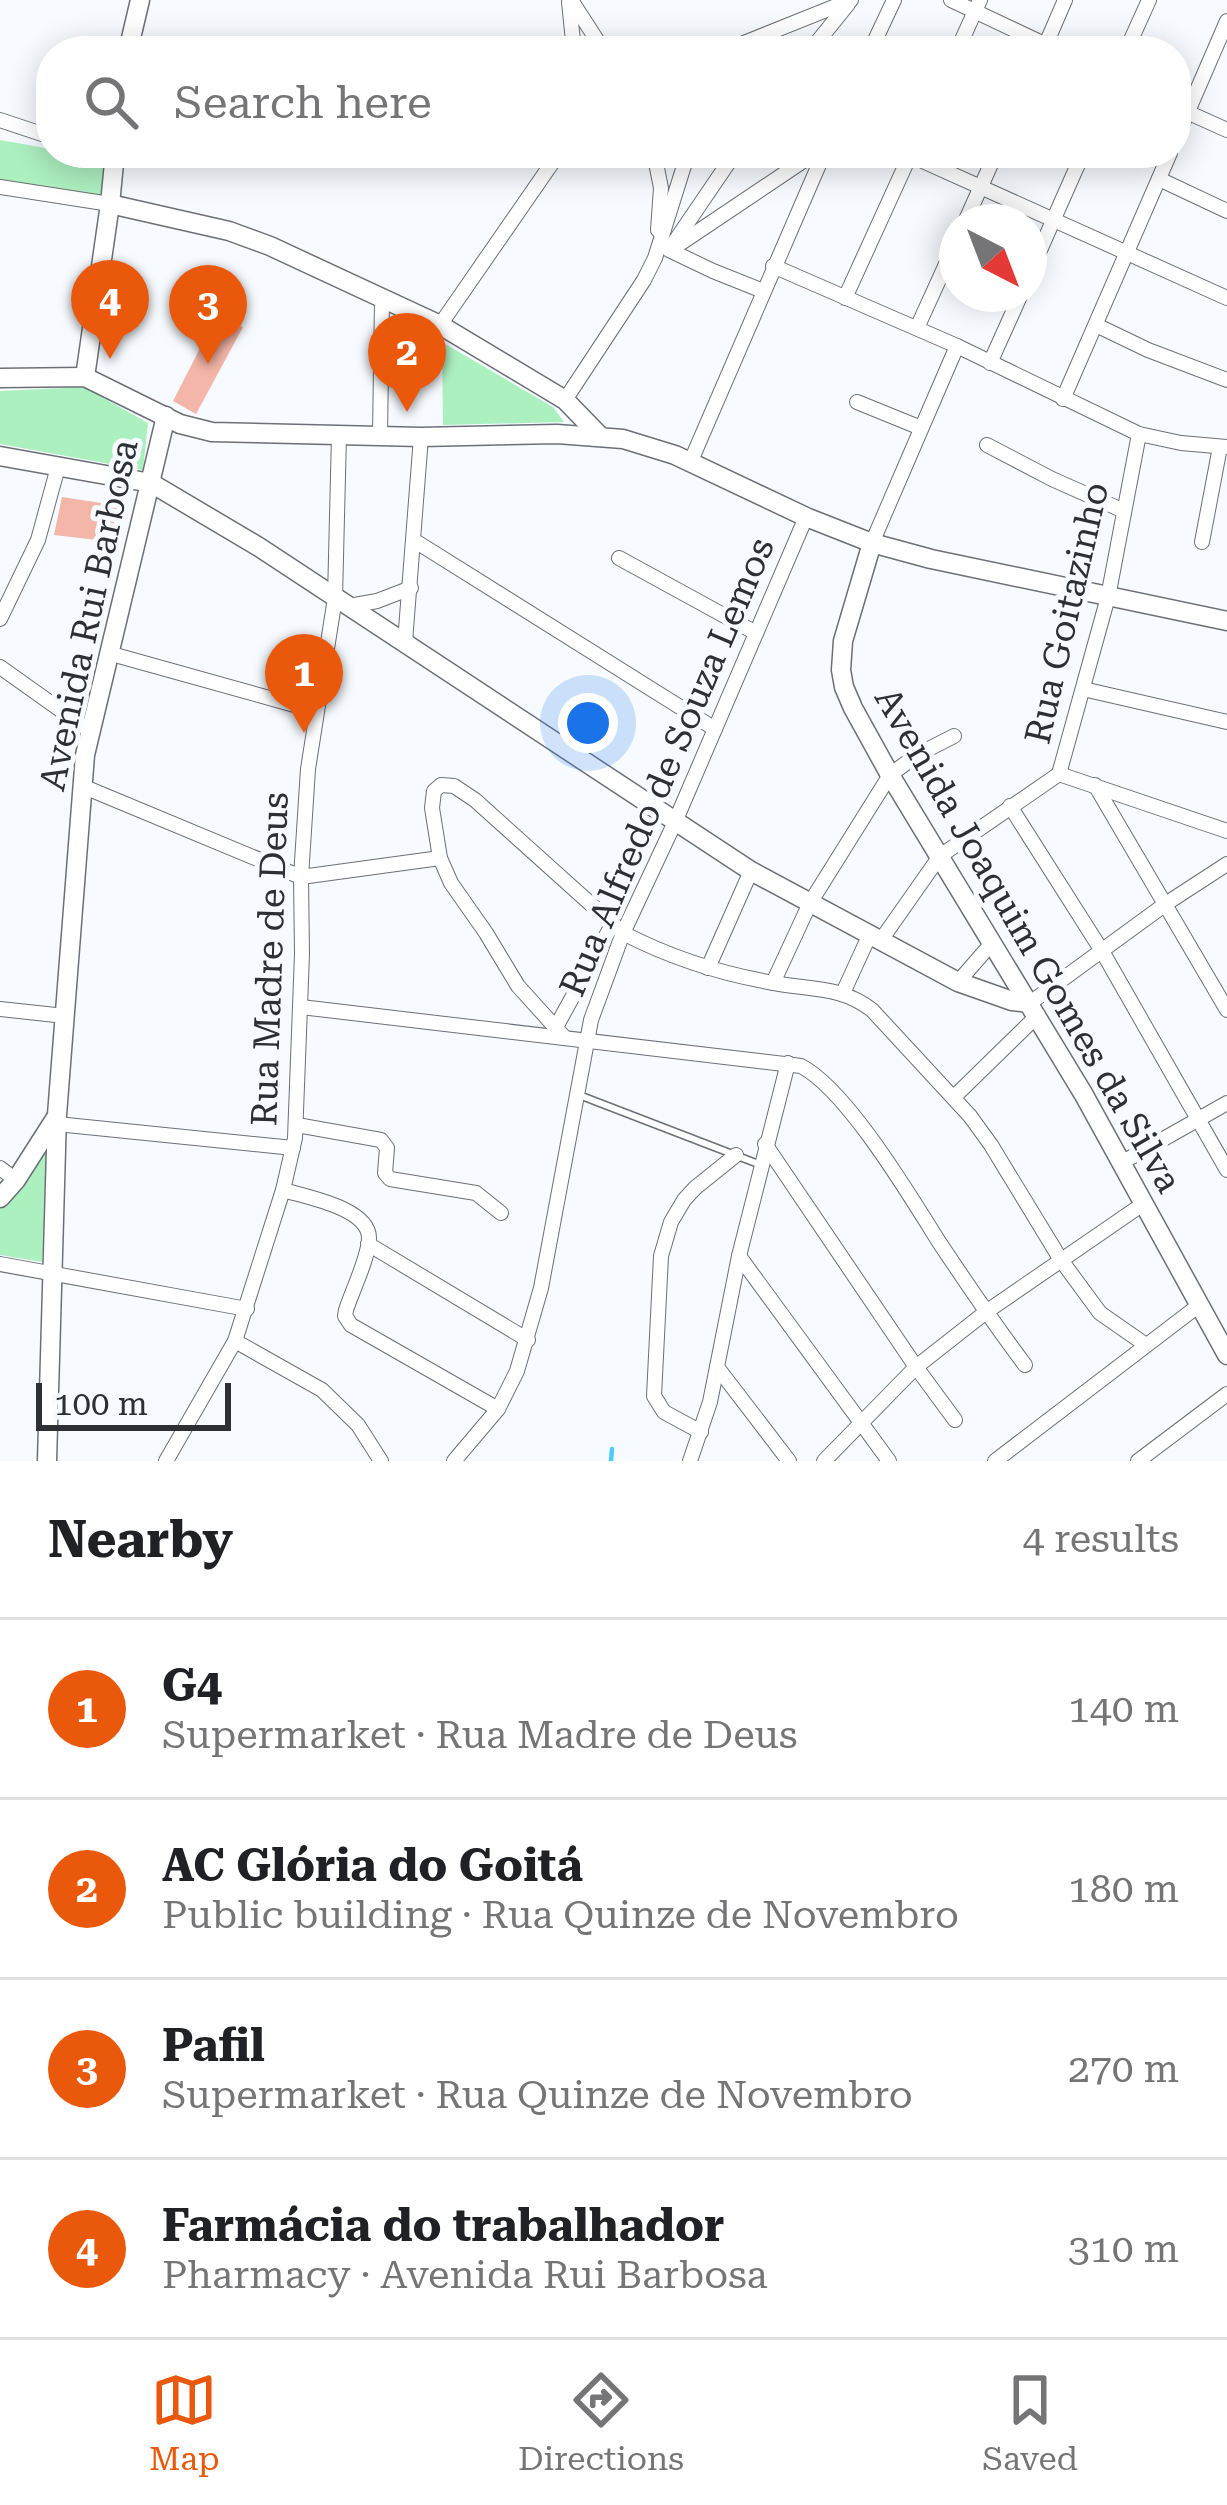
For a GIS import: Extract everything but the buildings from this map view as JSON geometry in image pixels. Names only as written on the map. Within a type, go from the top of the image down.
[{"type":"street","points":[[132,36],[140,0]]},
{"type":"street","points":[[570,0],[573,36]]},
{"type":"street","points":[[570,0],[594,36]]},
{"type":"street","points":[[761,36],[851,0]]},
{"type":"street","points":[[822,36],[851,0]]},
{"type":"street","points":[[878,36],[894,0]]},
{"type":"street","points":[[950,0],[977,5],[1028,36]]},
{"type":"street","points":[[1053,36],[1065,0]]},
{"type":"street","points":[[1132,36],[1145,1]]},
{"type":"street","points":[[964,36],[977,5]]},
{"type":"street","points":[[1191,94],[1223,41],[1227,21]]},
{"type":"street","points":[[1191,113],[1227,130]]},
{"type":"street","points":[[0,120],[36,131]]},
{"type":"street","points":[[85,377],[110,204],[110,168]]},
{"type":"street","points":[[440,325],[548,168]]},
{"type":"street","points":[[655,258],[661,188],[657,168]]},
{"type":"street","points":[[565,400],[655,258],[683,168]]},
{"type":"street","points":[[670,250],[725,168]]},
{"type":"street","points":[[655,258],[792,168]]},
{"type":"street","points":[[690,463],[817,168]]},
{"type":"street","points":[[845,298],[903,168]]},
{"type":"street","points":[[940,168],[1227,298]]},
{"type":"street","points":[[973,204],[989,168]]},
{"type":"street","points":[[1047,235],[1076,168]]},
{"type":"street","points":[[1063,399],[1163,168]]},
{"type":"street","points":[[1159,178],[1227,211]]},
{"type":"street","points":[[0,187],[110,204],[229,231],[302,260],[440,325],[565,400],[600,436]]},
{"type":"street","points":[[670,250],[763,291]]},
{"type":"street","points":[[773,266],[957,346],[1139,434],[1224,447],[1202,542]]},
{"type":"street","points":[[916,328],[939,278]]},
{"type":"street","points":[[380,435],[382,301]]},
{"type":"street","points":[[990,363],[1013,312]]},
{"type":"street","points":[[1096,326],[1227,380]]},
{"type":"street","name":"Avenida Joaquim Gomes da Silva","points":[[957,346],[872,543],[851,606],[843,641],[844,687],[890,775],[1034,1009],[1227,1355]]},
{"type":"street","points":[[0,378],[85,377],[196,430],[421,437],[600,436],[655,447],[872,543],[1227,622]]},
{"type":"street","points":[[857,402],[921,428]]},
{"type":"street","name":"Avenida Rui Barbosa","points":[[46,1461],[57,1120],[82,786],[90,730],[166,416]]},
{"type":"street","name":"Rua Goitazinho","points":[[843,993],[876,937],[940,856],[1059,774],[1108,597],[1139,434]]},
{"type":"street","name":"Rua Madre de Deus","points":[[166,1461],[235,1341],[248,1309],[297,1125],[301,877],[308,769],[316,711],[342,602],[339,435]]},
{"type":"street","points":[[406,642],[421,437]]},
{"type":"street","points":[[987,445],[1124,511]]},
{"type":"street","points":[[0,456],[151,483],[406,642],[752,872],[958,982],[1034,1009]]},
{"type":"street","points":[[0,619],[38,540],[58,466]]},
{"type":"street","name":"Rua Alfredo de Souza Lemos","points":[[454,1461],[498,1409],[518,1371],[542,1288],[586,1041],[618,928],[675,822],[806,517]]},
{"type":"street","points":[[415,541],[715,728]]},
{"type":"street","points":[[619,558],[756,633]]},
{"type":"street","points":[[342,602],[377,602],[410,588]]},
{"type":"street","points":[[108,652],[316,711]]},
{"type":"street","points":[[0,667],[90,730]]},
{"type":"street","points":[[1083,689],[1227,722]]},
{"type":"street","points":[[773,983],[810,903],[890,775],[954,736]]},
{"type":"street","points":[[1059,774],[1227,831]]},
{"type":"street","points":[[1095,785],[1227,1010]]},
{"type":"street","points":[[82,786],[301,877],[440,858]]},
{"type":"street","points":[[618,928],[560,1032],[518,986],[451,883],[440,858],[432,808],[436,788],[454,786],[475,800],[618,928],[669,955],[773,983],[843,993],[872,1010],[991,1144],[1060,1260],[1100,1313],[1146,1345]]},
{"type":"street","points":[[1010,806],[1102,951],[1227,1170]]},
{"type":"street","points":[[954,1097],[1034,1009],[1102,951],[1227,864]]},
{"type":"street","points":[[708,968],[752,872]]},
{"type":"street","points":[[958,982],[992,943]]},
{"type":"street","name":"Rua Alfredo de Souza Lemos","points":[[301,1006],[560,1032],[586,1041],[788,1063]]},
{"type":"street","points":[[0,1009],[65,1016]]},
{"type":"street","points":[[690,1461],[701,1432],[760,1165],[788,1063],[819,1077],[844,1106],[901,1181],[1025,1365]]},
{"type":"street","points":[[1121,1162],[1227,1103]]},
{"type":"street","points":[[0,1198],[8,1174],[57,1120],[293,1148]]},
{"type":"street","points":[[297,1125],[381,1140],[387,1148],[385,1168],[390,1179],[476,1193],[501,1214]]},
{"type":"street","points":[[765,1144],[955,1420]]},
{"type":"street","points":[[701,1432],[664,1412],[654,1396],[661,1256],[683,1201],[736,1155]]},
{"type":"street","points":[[283,1190],[348,1210],[365,1224],[368,1244],[346,1310],[347,1321],[498,1409]]},
{"type":"street","points":[[824,1461],[916,1366],[1143,1204]]},
{"type":"street","points":[[368,1244],[527,1340]]},
{"type":"street","points":[[739,1256],[889,1461]]},
{"type":"street","points":[[0,1264],[248,1309]]},
{"type":"street","points":[[995,1461],[1198,1306]]},
{"type":"street","points":[[235,1341],[322,1390],[358,1425],[381,1461]]},
{"type":"street","points":[[717,1367],[789,1461]]},
{"type":"street","points":[[1138,1461],[1227,1394]]},
{"type":"lane","points":[[577,1094],[760,1165]]},
{"type":"green space","points":[[0,140],[36,146],[36,168],[107,168],[101,198],[0,180]]},
{"type":"green space","points":[[442,342],[553,407],[564,422],[443,425]]},
{"type":"green space","points":[[84,387],[148,423],[143,470],[0,444],[0,391]]},
{"type":"green space","points":[[50,1137],[42,1262],[0,1255],[0,1209]]},
{"type":"waterway","points":[[611,1461],[612,1449]]},
{"type":"place","name":"Farmácia do trabalhador","points":[[110,359]]},
{"type":"place","name":"Pafil","points":[[208,364]]},
{"type":"place","name":"AC Glória do Goitá","points":[[407,412]]},
{"type":"place","name":"G4","points":[[304,733]]}]
